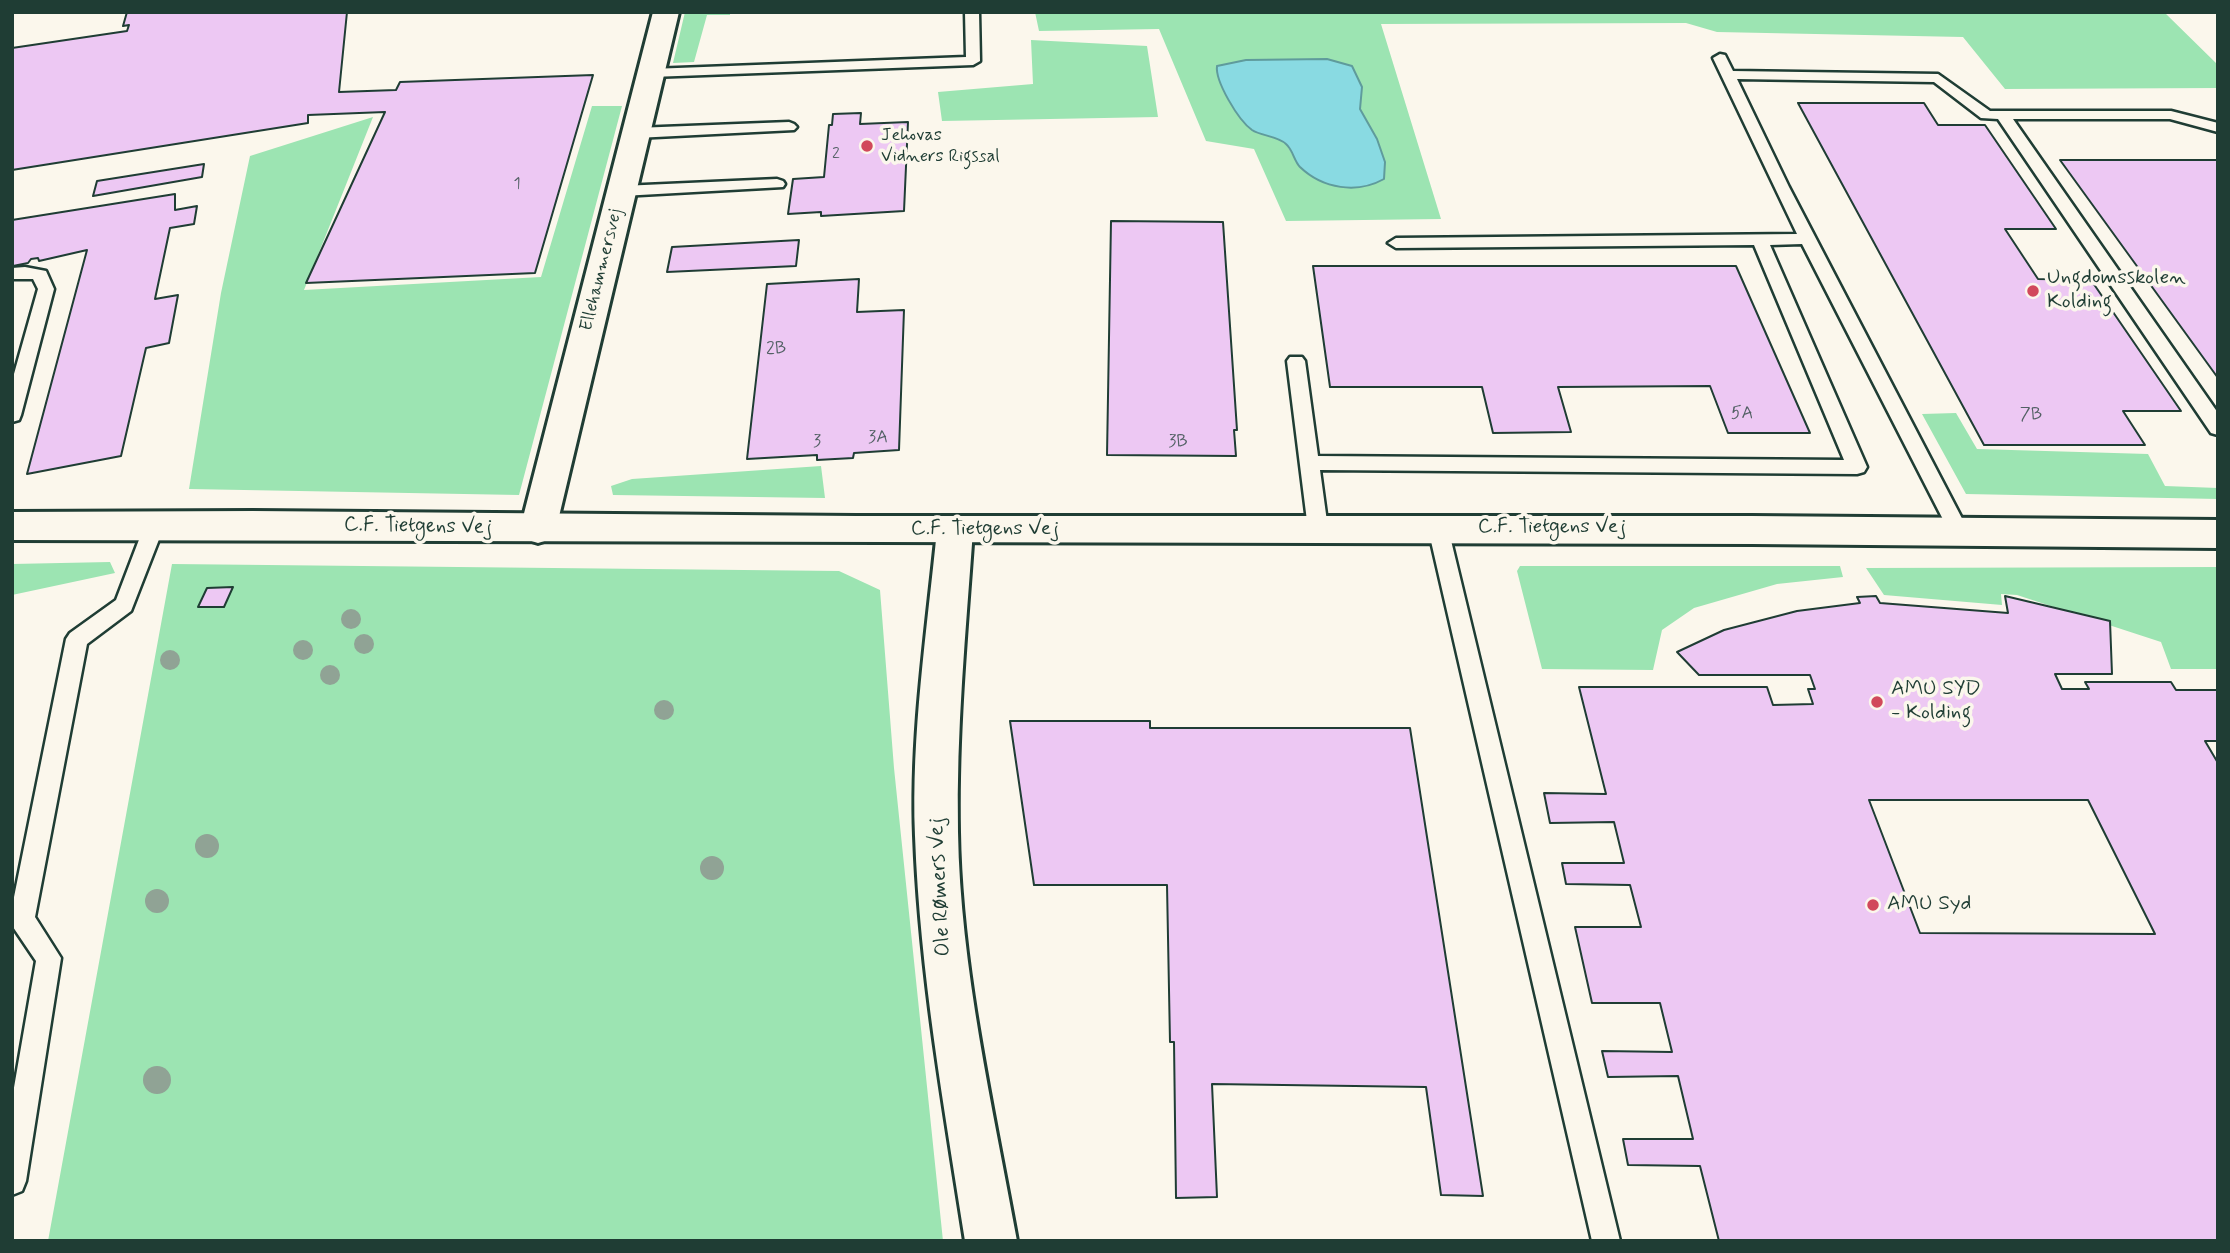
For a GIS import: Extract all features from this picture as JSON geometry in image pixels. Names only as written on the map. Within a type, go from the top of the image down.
[{"type":"street","name":"Ellehammersvej","points":[[538,528],[666,12]]},
{"type":"street","name":"C.F. Tietgens Vej","points":[[12,526],[155,524],[955,530],[1438,528],[2218,534]]},
{"type":"street","name":"Ole Rømers Vej","points":[[955,530],[938,725],[936,834],[947,976],[991,1241]]},
{"type":"lane","points":[[651,74],[973,61],[972,12]]},
{"type":"lane","points":[[1720,58],[1808,239],[1958,530]]},
{"type":"lane","points":[[1728,75],[1938,78],[1986,115],[2171,115],[2218,128]]},
{"type":"lane","points":[[2002,115],[2218,428]]},
{"type":"lane","points":[[636,133],[789,127]]},
{"type":"lane","points":[[622,191],[778,184]]},
{"type":"lane","points":[[1396,243],[1808,239]]},
{"type":"lane","points":[[1310,463],[1857,467],[1760,240]]},
{"type":"lane","points":[[12,274],[25,272],[40,275],[46,289],[12,415]]},
{"type":"lane","points":[[1296,361],[1318,529]]},
{"type":"lane","points":[[12,1181],[49,958],[22,919],[77,639],[124,605],[155,524]]},
{"type":"lane","points":[[1438,528],[1606,1241]]},
{"type":"green space","points":[[685,12],[730,12],[730,15],[707,15],[694,62],[673,63]]},
{"type":"green space","points":[[1035,12],[2164,12],[2218,65],[2218,88],[2005,89],[1963,37],[1717,32],[1686,23],[1381,24],[1441,219],[1286,221],[1254,149],[1206,141],[1159,29],[1039,31]],"holes":[[[1362,87],[1360,109],[1377,139],[1385,162],[1345,188],[1310,174],[1286,144]]]},
{"type":"green space","points":[[1031,40],[1147,46],[1158,117],[942,121],[938,92],[1033,84]]},
{"type":"green space","points":[[592,106],[622,106],[519,495],[189,489],[221,293],[250,156],[373,117],[304,290],[541,277]]},
{"type":"green space","points":[[1956,413],[1977,449],[2148,454],[2165,486],[2218,488],[2218,499],[1966,494],[1922,414]]},
{"type":"green space","points":[[821,466],[825,498],[613,495],[611,486],[632,479]]},
{"type":"green space","points":[[110,562],[115,573],[12,595],[12,564]]},
{"type":"green space","points":[[172,564],[839,571],[880,590],[894,768],[943,1241],[48,1241]]},
{"type":"green space","points":[[1520,566],[1840,566],[1843,577],[1777,584],[1694,608],[1662,630],[1653,670],[1542,669],[1517,571]]},
{"type":"green space","points":[[2218,567],[2218,669],[2171,669],[2161,642],[2017,595],[2001,594],[2002,605],[1884,595],[1866,568]]},
{"type":"water","points":[[1327,59],[1352,66],[1362,87],[1360,109],[1377,139],[1385,162],[1384,179],[1374,184],[1340,187],[1309,174],[1298,165],[1286,144],[1246,125],[1229,100],[1217,73],[1217,66],[1246,60]]},
{"type":"building","points":[[127,12],[347,12],[339,92],[396,90],[400,82],[593,75],[535,273],[306,283],[385,112],[308,115],[308,123],[12,170],[12,48],[127,31],[129,25],[123,26]]},
{"type":"building","points":[[1798,103],[1924,103],[1938,125],[1985,125],[2056,229],[2005,229],[2038,279],[2091,280],[2181,411],[2123,411],[2145,445],[1984,445]]},
{"type":"building","name":"Jehovas Vidners Rigssal","points":[[861,113],[860,124],[908,122],[904,211],[821,216],[821,212],[788,214],[793,179],[824,177],[829,125],[832,125],[833,114]]},
{"type":"building","points":[[2060,160],[2218,160],[2218,378]]},
{"type":"building","points":[[204,164],[202,177],[93,196],[97,181]]},
{"type":"building","points":[[175,194],[175,210],[197,206],[194,224],[170,228],[155,299],[178,295],[169,343],[146,348],[121,456],[27,474],[87,250],[39,261],[38,258],[31,259],[28,263],[13,266],[12,220]]},
{"type":"building","points":[[1111,221],[1223,222],[1237,430],[1234,430],[1236,456],[1107,455]]},
{"type":"building","points":[[799,240],[796,266],[667,272],[672,247]]},
{"type":"building","points":[[1313,266],[1736,266],[1810,433],[1728,433],[1710,386],[1558,387],[1571,432],[1493,433],[1482,387],[1330,387]]},
{"type":"building","points":[[859,279],[857,312],[904,310],[899,450],[854,453],[853,458],[817,460],[817,455],[747,459],[767,284]]},
{"type":"building","points":[[233,587],[224,607],[198,607],[207,588]]},
{"type":"building","name":"AMU Syd","points":[[1876,596],[1880,603],[2008,613],[2005,596],[2110,621],[2112,674],[2055,674],[2062,689],[2089,689],[2085,682],[2171,682],[2176,690],[2218,690],[2218,741],[2205,741],[2218,763],[2218,1241],[1719,1241],[1700,1166],[1628,1165],[1623,1139],[1693,1139],[1678,1076],[1608,1077],[1602,1051],[1672,1052],[1660,1003],[1592,1003],[1575,927],[1641,927],[1630,885],[1566,884],[1562,863],[1624,863],[1614,822],[1550,823],[1544,793],[1606,794],[1579,687],[1767,687],[1773,705],[1813,704],[1808,689],[1815,689],[1810,675],[1699,675],[1677,652],[1724,630],[1797,611],[1860,603],[1857,597]],"holes":[[[1869,800],[2088,800],[2155,934],[1920,933]]]},
{"type":"building","points":[[1010,721],[1150,721],[1150,728],[1410,728],[1483,1196],[1441,1195],[1426,1087],[1212,1084],[1217,1197],[1176,1198],[1174,1042],[1170,1042],[1167,885],[1034,885]]},
{"type":"place","name":"Jehovas Vidners Rigssal","points":[[867,146]]},
{"type":"place","name":"Ungdomsskolen Kolding","points":[[2033,291]]},
{"type":"place","name":"AMU SYD - Kolding","points":[[1877,702]]},
{"type":"place","name":"AMU Syd","points":[[1873,905]]}]
